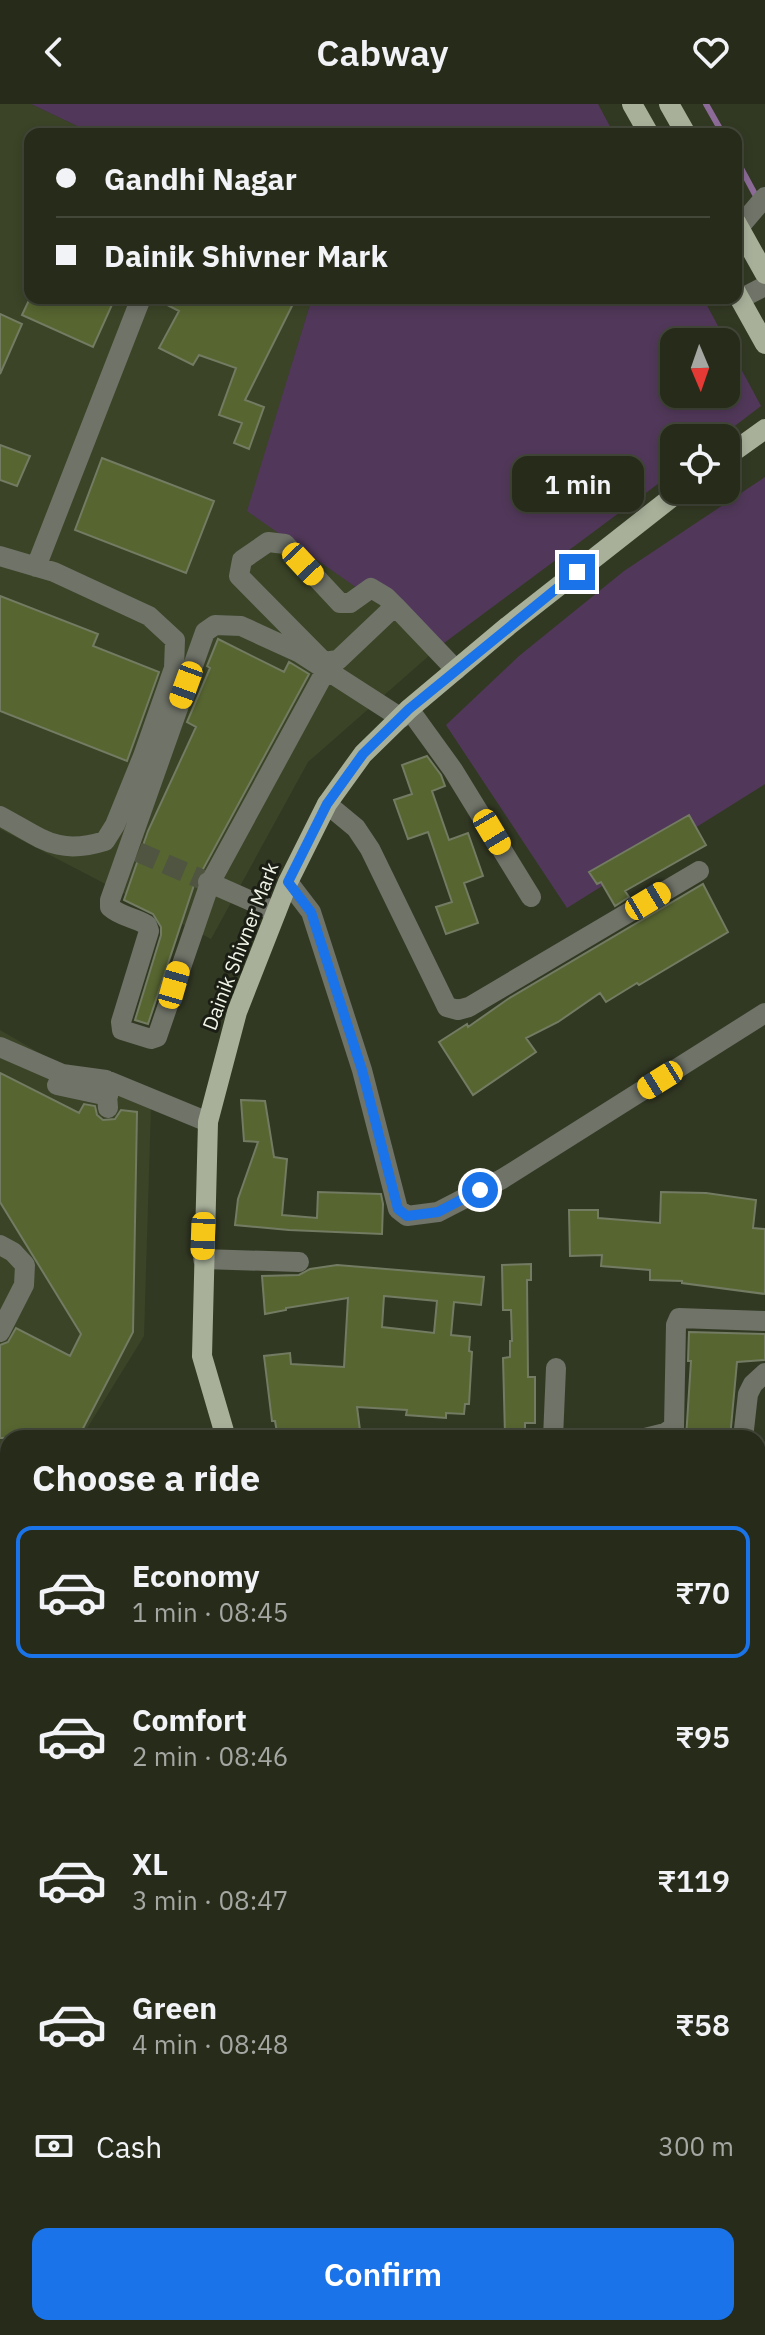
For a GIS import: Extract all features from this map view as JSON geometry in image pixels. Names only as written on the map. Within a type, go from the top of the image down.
[{"type":"main road","points":[[632,104],[646,128]]},
{"type":"main road","points":[[669,104],[683,128]]},
{"type":"main road","points":[[742,235],[765,274]]},
{"type":"main road","points":[[742,302],[765,344]]},
{"type":"main road","points":[[740,447],[765,429]]},
{"type":"main road","name":"Dainik Shivner Mark","points":[[224,1430],[202,1356],[208,1122],[237,1012],[288,882],[327,804],[363,754],[456,670],[664,504]]},
{"type":"street","points":[[742,222],[760,203]]},
{"type":"street","points":[[742,294],[765,286]]},
{"type":"street","points":[[36,567],[139,304]]},
{"type":"street","points":[[395,606],[338,660],[324,662],[239,576],[240,564],[268,542],[285,544],[340,603],[350,603],[371,588],[386,597],[395,606],[456,670]]},
{"type":"street","points":[[0,556],[54,572],[149,616],[175,640],[174,668],[143,756],[115,825],[105,841],[84,848],[62,848],[0,816]]},
{"type":"street","points":[[326,670],[209,883],[157,1037],[151,1039],[122,1030],[121,1022],[149,931],[147,925],[117,914],[110,907],[113,890],[133,850],[205,632],[215,625],[241,626],[300,653],[405,714],[453,770],[531,897]]},
{"type":"street","points":[[327,804],[356,828],[370,849],[447,1007],[458,1010],[469,1007],[699,871]]},
{"type":"street","points":[[288,882],[311,912],[362,1070],[398,1209],[407,1216],[438,1212],[502,1179],[765,1013]]},
{"type":"street","points":[[209,883],[276,912]]},
{"type":"street","points":[[0,1047],[107,1095]]},
{"type":"street","points":[[0,1057],[60,1086],[208,1122]]},
{"type":"street","points":[[0,1245],[13,1252],[25,1265],[24,1285],[0,1332]]},
{"type":"street","points":[[203,1259],[299,1262]]},
{"type":"street","points":[[669,1430],[674,1427],[676,1325],[679,1318],[765,1321]]},
{"type":"street","points":[[550,1430],[556,1368]]},
{"type":"street","points":[[744,1430],[748,1394],[753,1384],[765,1373]]},
{"type":"shaded area","points":[[0,104],[31,104],[81,128],[24,128],[24,304],[310,304],[248,511],[440,646],[308,762],[211,939],[0,829]]},
{"type":"shaded area","points":[[31,104],[598,104],[611,128],[81,128]]},
{"type":"shaded area","points":[[310,304],[706,304],[719,328],[660,328],[660,408],[740,408],[740,367],[761,406],[737,424],[660,424],[660,482],[440,646],[247,511]]},
{"type":"shaded area","points":[[765,477],[765,784],[567,908],[446,725],[519,656],[624,571],[724,504],[740,504],[740,494]]},
{"type":"shaded area","points":[[0,1030],[89,1082],[151,1105],[144,1336],[86,1430],[0,1430]]},
{"type":"building","points":[[27,304],[112,304],[93,347],[22,315]]},
{"type":"building","points":[[166,304],[293,304],[245,400],[264,407],[249,449],[234,443],[242,423],[219,415],[236,368],[199,355],[193,365],[159,348],[179,311]]},
{"type":"building","points":[[0,314],[22,324],[0,374]]},
{"type":"building","points":[[0,445],[30,456],[17,486],[0,480]]},
{"type":"building","points":[[102,458],[214,501],[186,573],[75,530]]},
{"type":"building","points":[[0,596],[98,634],[93,646],[159,672],[127,761],[0,711]]},
{"type":"building","points":[[218,639],[284,672],[289,662],[309,674],[197,876],[148,1024],[135,1020],[161,927],[153,914],[124,900],[148,831],[196,727],[187,722],[210,668],[207,666]]},
{"type":"building","points":[[427,756],[445,786],[432,791],[449,840],[468,833],[483,876],[464,883],[478,923],[446,934],[436,907],[452,902],[428,832],[408,839],[394,800],[412,794],[402,765]]},
{"type":"building","points":[[689,815],[706,845],[625,891],[629,897],[615,906],[601,882],[597,884],[589,872]]},
{"type":"building","points":[[703,884],[728,932],[639,985],[637,983],[606,1002],[600,993],[558,1022],[526,1038],[536,1052],[473,1095],[439,1042]]},
{"type":"building","points":[[0,1073],[79,1113],[84,1104],[95,1106],[97,1115],[103,1120],[115,1119],[121,1110],[137,1112],[133,1332],[82,1430],[0,1430],[0,1345],[8,1342],[16,1328],[70,1356],[81,1334],[0,1202]]},
{"type":"building","points":[[241,1100],[265,1101],[274,1157],[287,1159],[282,1215],[317,1218],[318,1192],[381,1194],[382,1234],[235,1225],[238,1199],[258,1142],[244,1141]]},
{"type":"building","points":[[661,1192],[706,1193],[756,1200],[753,1228],[765,1229],[765,1294],[682,1281],[650,1280],[650,1270],[601,1266],[602,1255],[570,1256],[569,1210],[598,1210],[598,1218],[660,1223]]},
{"type":"building","points":[[531,1264],[531,1280],[527,1280],[528,1377],[535,1377],[535,1423],[525,1423],[525,1430],[505,1430],[503,1358],[510,1357],[512,1341],[511,1310],[503,1310],[502,1265]]},
{"type":"building","points":[[337,1265],[484,1277],[481,1305],[454,1302],[451,1335],[470,1337],[469,1351],[472,1352],[469,1404],[465,1404],[464,1414],[446,1413],[446,1418],[406,1415],[407,1410],[357,1407],[360,1430],[277,1430],[275,1421],[272,1421],[264,1356],[290,1353],[291,1364],[344,1367],[348,1298],[265,1314],[262,1276],[299,1275],[310,1269]],"holes":[[[384,1296],[437,1301],[434,1333],[382,1327]]]},
{"type":"building","points":[[689,1332],[765,1334],[765,1360],[737,1362],[731,1430],[687,1430],[691,1361],[688,1361]]},
{"type":"waterway","points":[[706,104],[720,128]]},
{"type":"waterway","points":[[742,170],[757,198]]},
{"type":"tunnel","points":[[138,852],[208,882]]},
{"type":"route","points":[[480,1190],[438,1212],[407,1216],[398,1209],[362,1070],[311,912],[288,882],[327,804],[363,754],[409,709],[577,572]]}]
